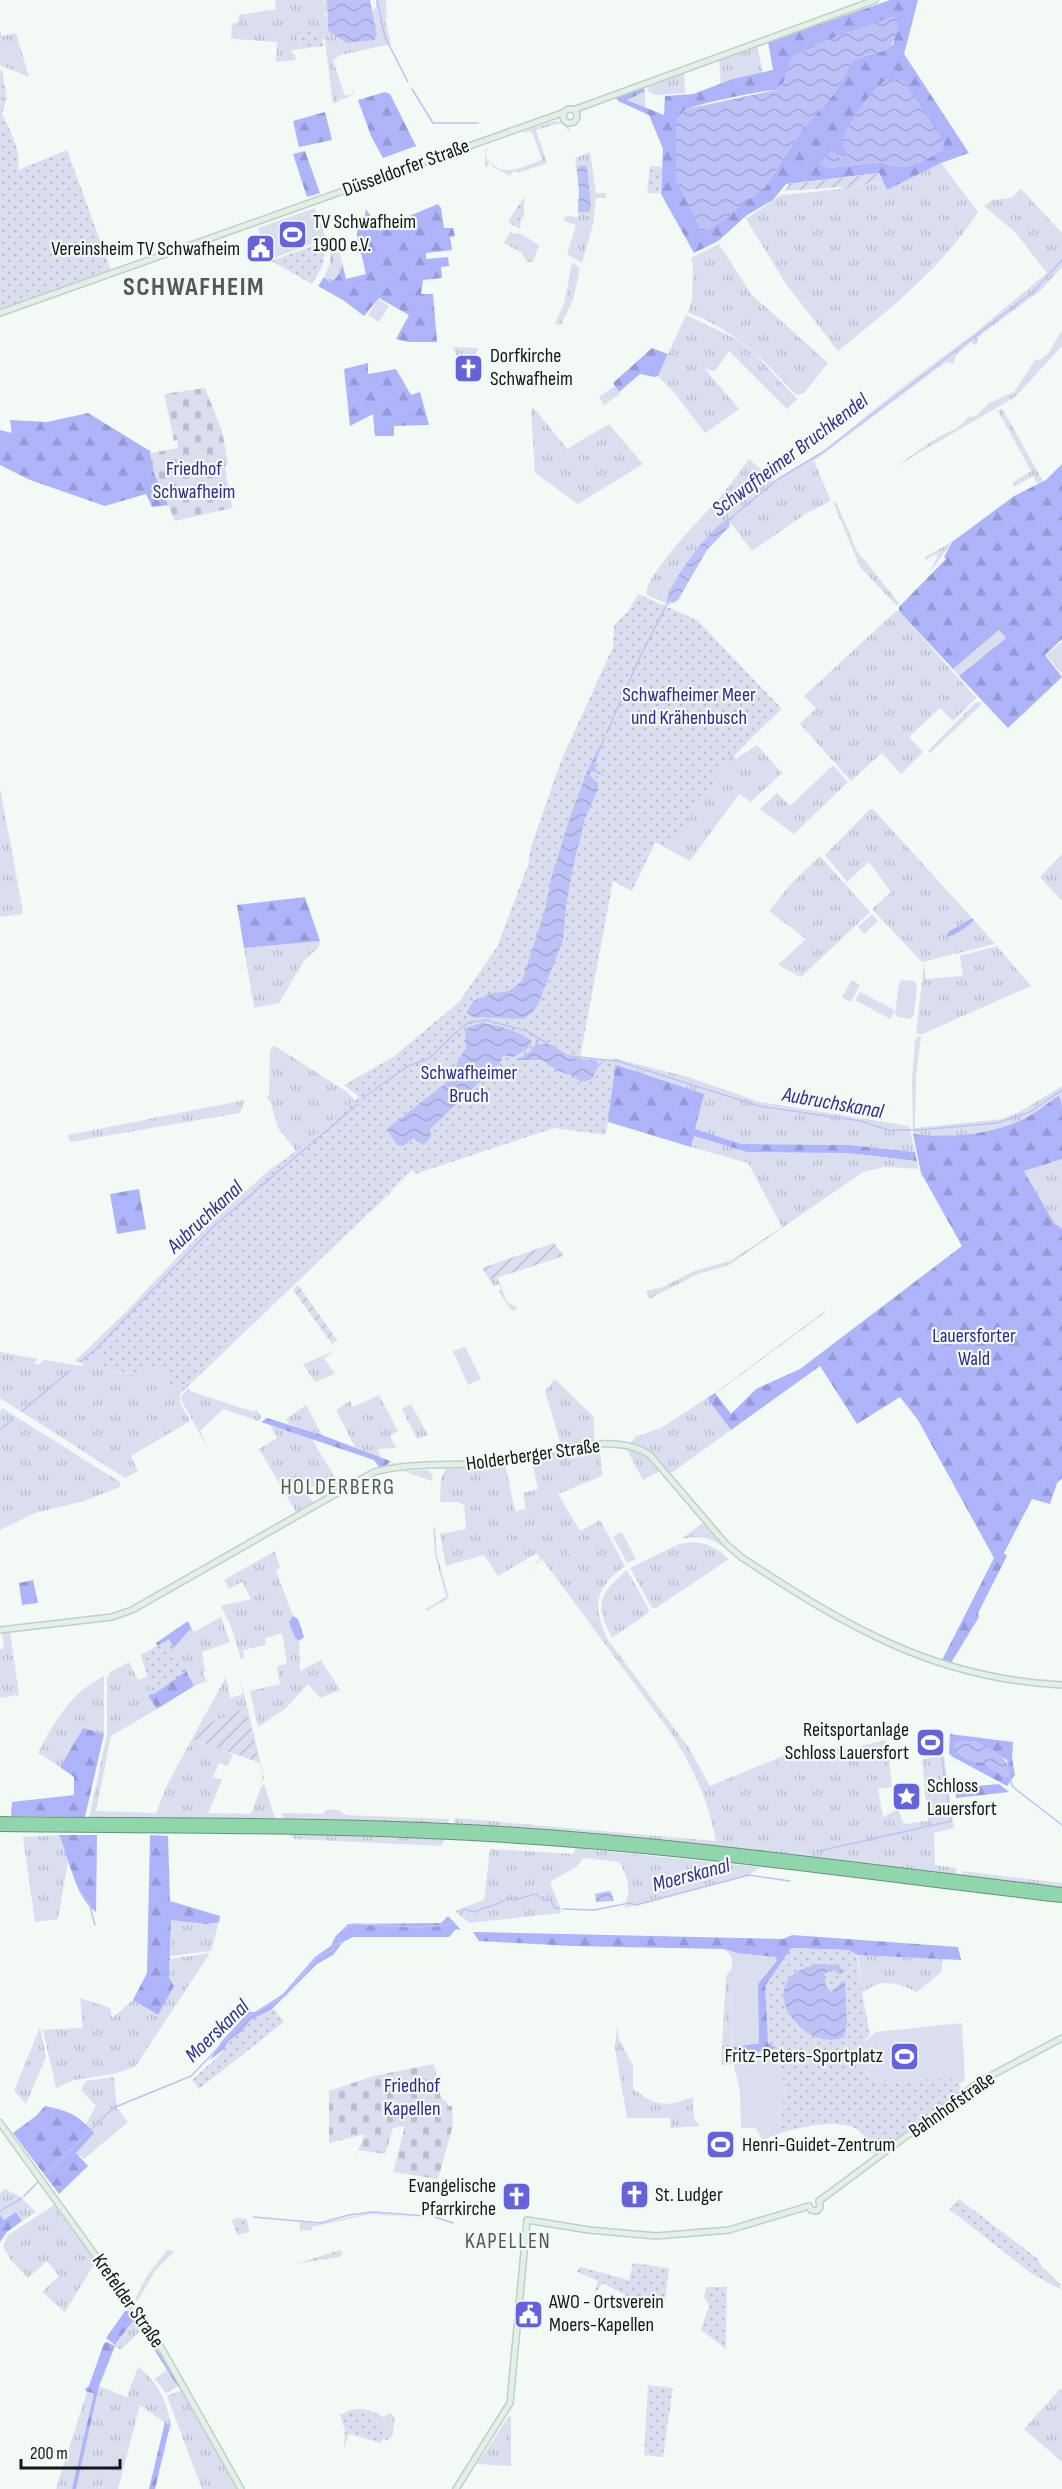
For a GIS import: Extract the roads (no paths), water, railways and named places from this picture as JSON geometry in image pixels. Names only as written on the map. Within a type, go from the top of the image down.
[{"type":"highway","points":[[0,1821],[276,1826],[596,1838],[954,1882],[1062,1892]]},
{"type":"highway","points":[[0,1827],[276,1826]]},
{"type":"highway","points":[[964,1883],[1062,1898]]},
{"type":"main road","points":[[575,112],[576,119],[572,122],[565,116],[567,110],[575,112],[587,104],[875,0]]},
{"type":"main road","name":"Düsseldorfer Straße","points":[[0,313],[542,120],[565,116]]},
{"type":"main road","name":"Holderberger Straße","points":[[0,1630],[112,1617],[132,1610],[374,1472],[503,1461],[562,1447],[626,1444],[642,1449],[650,1455],[726,1544],[741,1557],[840,1620],[888,1644],[947,1666],[1005,1680],[1062,1685]]},
{"type":"main road","name":"Bahnhofstraße","points":[[456,2489],[510,2403],[527,2220],[589,2230],[660,2236],[729,2230],[809,2206],[812,2201],[819,2201],[979,2082],[1062,2038]]},
{"type":"main road","name":"Krefelder Straße","points":[[0,2123],[158,2342],[241,2489]]},
{"type":"water","points":[[327,0],[370,0],[377,35],[374,40],[347,43],[328,31]]},
{"type":"water","points":[[893,16],[898,20],[898,27],[891,47],[852,62],[834,94],[801,131],[765,187],[719,224],[702,234],[676,179],[677,118],[686,109],[776,90],[784,82],[793,56],[814,48],[817,44]]},
{"type":"water","points":[[888,79],[904,81],[944,142],[943,149],[921,162],[906,167],[882,162],[828,168],[819,164],[831,150],[835,151],[841,159],[848,153],[843,145],[852,119],[875,90]]},
{"type":"water","points":[[587,166],[591,208],[589,212],[578,212],[577,167]]},
{"type":"water","points":[[727,520],[730,523],[729,527],[707,550],[678,600],[673,603],[667,601],[675,582],[691,557],[711,533]]},
{"type":"water","points":[[607,732],[595,764],[596,770],[605,776],[592,771],[589,775],[598,783],[598,789],[585,819],[574,863],[566,905],[563,940],[539,1002],[532,1013],[522,1019],[472,1017],[467,1012],[473,1001],[493,993],[509,991],[522,981],[545,910],[551,879],[570,817],[588,769]]},
{"type":"water","points":[[480,1023],[508,1029],[523,1035],[532,1042],[527,1049],[513,1057],[503,1055],[500,1063],[430,1129],[431,1135],[426,1143],[417,1142],[414,1138],[403,1146],[397,1145],[387,1129],[447,1082],[466,1047],[465,1029]]},
{"type":"water","points":[[537,1042],[541,1045],[548,1043],[567,1057],[597,1061],[599,1065],[592,1079],[581,1082],[542,1060],[516,1060],[530,1052]]},
{"type":"water","points":[[963,1740],[979,1743],[1002,1757],[1010,1771],[1009,1779],[988,1768],[984,1763],[961,1755],[954,1749],[955,1743]]},
{"type":"water","points":[[611,1892],[614,1901],[596,1902],[595,1894]]},
{"type":"water","points":[[816,1964],[839,1965],[843,1972],[841,1974],[832,1970],[824,1974],[826,1986],[831,1992],[845,1982],[847,2023],[844,2037],[830,2040],[816,2037],[792,2019],[786,2006],[784,1993],[787,1981],[798,1971]]},
{"type":"waterway","points":[[377,0],[385,37],[408,82]]},
{"type":"waterway","points":[[412,89],[433,123],[478,123]]},
{"type":"waterway","name":"Schwafheimer Bruchkendel","points":[[728,520],[778,479],[823,452],[1034,291],[1062,260]]},
{"type":"waterway","name":"Schwafheimer Bruchkendel","points":[[607,732],[639,659],[668,602]]},
{"type":"waterway","name":"Aubruchskanal","points":[[363,1098],[408,1066],[428,1059],[462,1027],[470,1022],[486,1020],[527,1031],[568,1056],[617,1061],[759,1106],[861,1121],[888,1130],[919,1130],[997,1123],[1030,1112],[1062,1090]]},
{"type":"waterway","name":"Aubruchkanal","points":[[599,1065],[605,1060]]},
{"type":"waterway","name":"Aubruchkanal","points":[[80,1362],[96,1349],[214,1226],[358,1104]]},
{"type":"waterway","name":"Aubruchkanal","points":[[22,1411],[71,1370]]},
{"type":"waterway","name":"Aubruchkanal","points":[[1,1429],[13,1419]]},
{"type":"waterway","name":"Moerskanal","points":[[819,1851],[951,1821],[942,1758]]},
{"type":"waterway","name":"Moerskanal","points":[[1009,1777],[1013,1787],[1062,1825]]},
{"type":"waterway","name":"Moerskanal","points":[[563,1909],[594,1910],[629,1903],[636,1905],[749,1875],[790,1881]]},
{"type":"waterway","points":[[80,1891],[89,1903],[95,1925]]},
{"type":"waterway","name":"Moerskanal","points":[[461,1911],[464,1909],[475,1912],[508,1898],[514,1900],[536,1894],[543,1900],[550,1900],[555,1908],[560,1908]]},
{"type":"waterway","name":"Moerskanal","points":[[342,1931],[353,1924],[418,1927],[448,1925],[453,1921]]},
{"type":"waterway","name":"Moerskanal","points":[[45,2175],[113,2108],[191,2076],[249,2016],[286,1995],[316,1958],[333,1950],[333,1945],[341,1943],[339,1938]]},
{"type":"waterway","name":"Moerskanal","points":[[24,2196],[39,2181]]},
{"type":"waterway","name":"Moerskanal","points":[[0,2211],[22,2198]]},
{"type":"waterway","points":[[254,2217],[320,2223],[349,2215],[373,2212],[425,2216]]},
{"type":"waterway","points":[[435,2217],[453,2223]]},
{"type":"place","name":"TV Schwafheim 1900 e.V.","points":[[292,234]]},
{"type":"place","name":"Vereinsheim TV Schwafheim","points":[[261,249]]},
{"type":"place","name":"Dorfkirche Schwafheim","points":[[469,368]]},
{"type":"place","name":"Reitsportanlage Schloss Lauersfort","points":[[930,1742]]},
{"type":"place","name":"Schloss Lauersfort","points":[[906,1797]]},
{"type":"place","name":"Fritz-Peters-Sportplatz","points":[[904,2056]]},
{"type":"place","name":"Henri-Guidet-Zentrum","points":[[721,2145]]},
{"type":"place","name":"St. Ludger","points":[[634,2195]]},
{"type":"place","name":"Evangelische Pfarrkirche","points":[[517,2197]]},
{"type":"place","name":"AWO - Ortsverein Moers-Kapellen","points":[[528,2314]]},
{"type":"district","name":"SCHWAFHEIM","points":[[194,287]]},
{"type":"district","name":"HOLDERBERG","points":[[338,1487]]},
{"type":"district","name":"KAPELLEN","points":[[508,2241]]},
{"type":"park label","name":"Friedhof Schwafheim","points":[[194,480]]},
{"type":"park label","name":"Schwafheimer Meer und Krähenbusch","points":[[689,706]]},
{"type":"park label","name":"Schwafheimer Bruch","points":[[469,1084]]},
{"type":"park label","name":"Lauersforter Wald","points":[[974,1348]]},
{"type":"park label","name":"Friedhof Kapellen","points":[[412,2098]]}]
